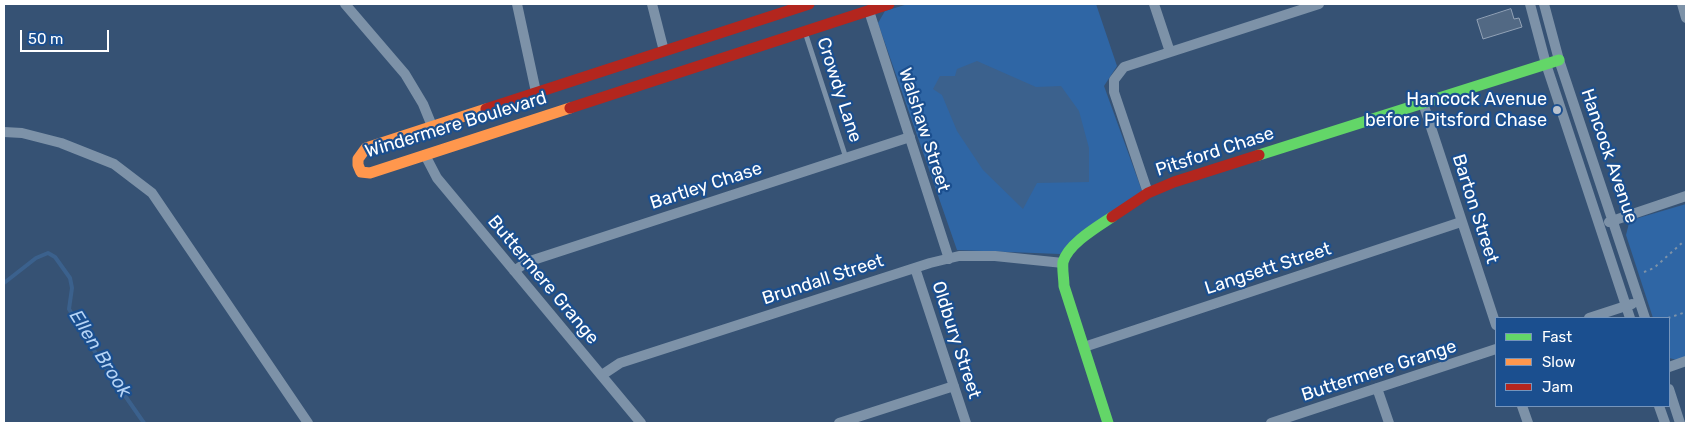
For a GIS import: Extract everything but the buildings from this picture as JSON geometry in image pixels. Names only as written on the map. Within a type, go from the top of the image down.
[{"type":"street","points":[[345,4],[406,74],[423,104],[432,126]]},
{"type":"street","points":[[517,4],[536,92]]},
{"type":"street","points":[[652,4],[664,51]]},
{"type":"street","name":"Windermere Boulevard","points":[[809,4],[790,7],[664,51],[366,148],[358,156],[357,165],[361,172],[370,173],[889,4]]},
{"type":"street","points":[[1154,4],[1170,52]]},
{"type":"street","points":[[1148,193],[1114,92],[1114,80],[1124,67],[1319,4]]},
{"type":"street","name":"Hancock Avenue","points":[[1530,4],[1546,64],[1630,317]]},
{"type":"street","name":"Hancock Avenue","points":[[1544,4],[1559,60],[1646,317]]},
{"type":"street","points":[[1682,4],[1686,18]]},
{"type":"street","name":"Walshaw Street","points":[[869,11],[949,258]]},
{"type":"street","name":"Pitsford Chase","points":[[1063,263],[1069,251],[1092,230],[1148,193],[1174,182],[1559,60]]},
{"type":"street","name":"Barton Street","points":[[1423,103],[1495,322]]},
{"type":"street","points":[[4,132],[22,133],[61,143],[114,164],[152,193],[308,423]]},
{"type":"street","name":"Bartley Chase","points":[[514,272],[527,262],[910,137]]},
{"type":"street","name":"Buttermere Grange","points":[[425,155],[437,178],[641,423]]},
{"type":"street","points":[[1600,225],[1686,196]]},
{"type":"street","name":"Langsett Street","points":[[1084,347],[1461,222]]},
{"type":"street","name":"Brundall Street","points":[[602,375],[620,363],[949,258],[959,256],[995,256],[1063,263]]},
{"type":"street","points":[[1063,263],[1064,286],[1108,423]]},
{"type":"street","name":"Oldbury Street","points":[[915,268],[966,423]]},
{"type":"street","points":[[1592,317],[1640,302]]},
{"type":"street","name":"Buttermere Grange","points":[[1271,423],[1495,349]]},
{"type":"street","points":[[1670,367],[1686,361]]},
{"type":"street","points":[[839,423],[954,386]]},
{"type":"street","points":[[1377,388],[1388,423]]},
{"type":"street","points":[[1670,392],[1680,423]]},
{"type":"street","points":[[1522,407],[1528,423]]},
{"type":"street","points":[[1659,407],[1665,423]]},
{"type":"lane","name":"Crowdy Lane","points":[[805,31],[846,158]]},
{"type":"path","points":[[1644,272],[1654,268],[1685,242],[1686,237]]},
{"type":"path","points":[[1670,317],[1686,312]]},
{"type":"shaded area","points":[[908,4],[1096,4],[1117,66],[1104,86],[1142,191],[1060,254],[957,250],[878,23],[885,11]]},
{"type":"shaded area","points":[[977,61],[1036,87],[1061,86],[1079,111],[1089,148],[1089,182],[1037,183],[1023,209],[983,170],[957,131],[942,95],[933,89],[940,76],[955,76],[957,69]]},
{"type":"shaded area","points":[[1686,204],[1686,357],[1677,360],[1670,358],[1670,317],[1653,317],[1626,235],[1629,223],[1635,219]]},
{"type":"waterway","name":"Ellen Brook","points":[[4,283],[36,258],[48,253],[55,257],[70,278],[72,288],[69,309],[98,357],[144,423]]},
{"type":"traffic: fast","points":[[1259,155],[1559,60]]},
{"type":"traffic: fast","points":[[1108,423],[1064,286],[1063,262],[1066,255],[1077,242],[1112,217]]},
{"type":"traffic: slow","points":[[486,109],[366,148],[358,159],[361,172],[370,173],[570,108]]},
{"type":"traffic: jam","points":[[486,109],[809,4]]},
{"type":"traffic: jam","points":[[570,108],[889,4]]},
{"type":"traffic: jam","points":[[1112,217],[1148,193],[1174,182],[1259,155]]},
{"type":"place","name":"Hancock Avenue before Pitsford Chase","points":[[1557,110]]}]
